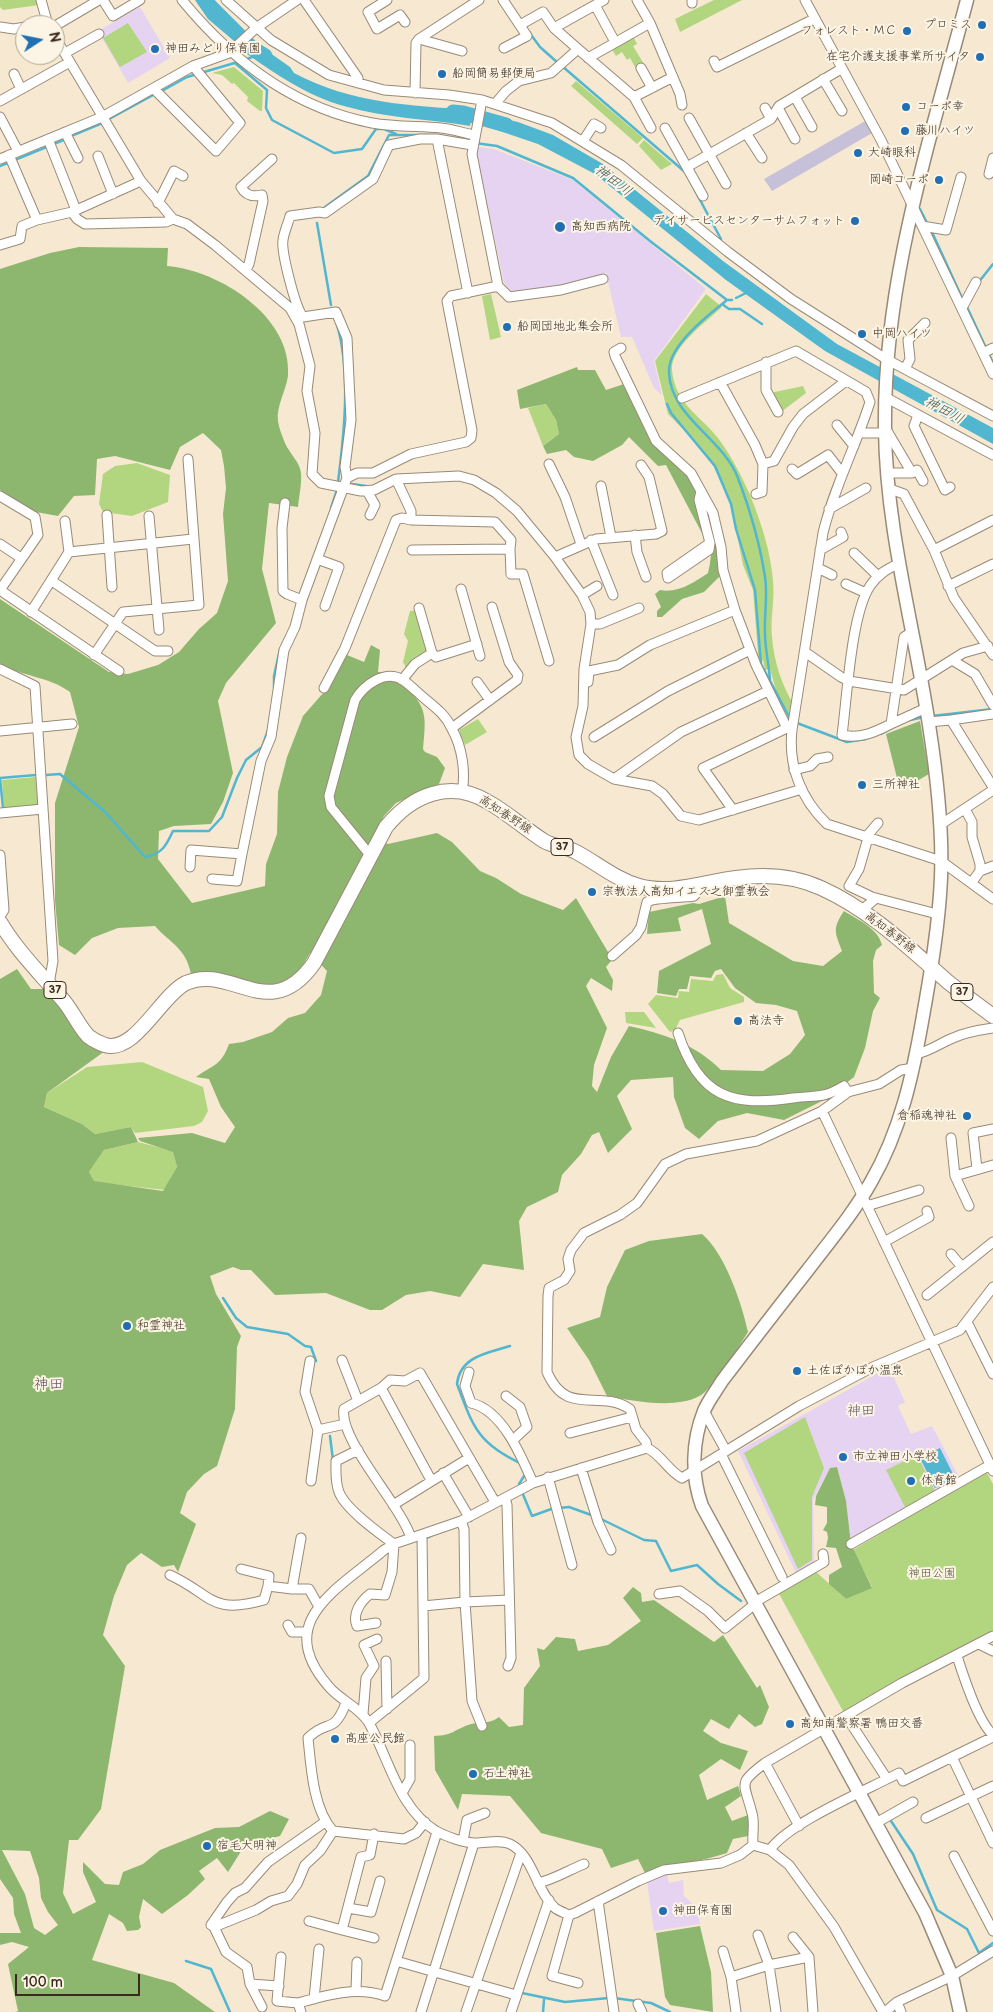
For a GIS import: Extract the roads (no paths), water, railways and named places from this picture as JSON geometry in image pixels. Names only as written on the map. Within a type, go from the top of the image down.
[{"type":"main road","name":"高知春野線","points":[[0,922],[16,948],[63,1000],[89,1036],[106,1046],[112,1046],[136,1034],[170,996],[187,983],[203,979],[261,992],[274,992],[286,988],[297,981],[314,963],[386,827],[399,810],[416,799],[429,794],[445,791],[462,792],[488,801],[548,843],[575,851],[614,876],[639,886],[669,889],[754,876],[791,879],[820,888],[861,911],[908,945],[993,1016]]},
{"type":"street","points":[[41,0],[46,15]]},
{"type":"street","points":[[65,18],[100,0]]},
{"type":"street","points":[[103,0],[113,16],[140,0]]},
{"type":"street","points":[[182,0],[204,28],[231,52],[281,88],[321,108],[372,123],[443,128],[474,137]]},
{"type":"street","points":[[226,0],[254,30],[301,60],[329,74],[384,90],[495,104],[552,122],[621,165],[728,252],[791,299],[886,362],[905,369],[993,416]]},
{"type":"street","points":[[0,159],[65,132],[104,120],[197,72],[231,52],[254,30],[297,0]]},
{"type":"street","points":[[304,0],[358,78],[358,83]]},
{"type":"street","points":[[387,0],[368,12],[377,29],[400,15],[405,22]]},
{"type":"street","points":[[415,93],[416,43],[419,39],[479,0]]},
{"type":"street","points":[[503,0],[522,24],[527,36],[504,48]]},
{"type":"street","points":[[554,28],[604,0]]},
{"type":"street","points":[[637,0],[650,23],[682,105]]},
{"type":"street","points":[[806,0],[814,19],[881,140],[993,374]]},
{"type":"street","points":[[960,2012],[952,1976],[884,1819],[860,1794],[824,1730],[702,1506],[693,1470],[704,1411],[722,1381],[865,1202],[891,1144],[907,1097],[914,1068],[932,967],[940,861],[940,825],[938,791],[927,716],[900,563],[888,473],[885,430],[886,362],[898,273],[913,207],[967,0]]},
{"type":"street","points":[[595,5],[615,42]]},
{"type":"street","points":[[522,24],[543,12],[554,28],[634,97],[651,128]]},
{"type":"street","points":[[714,61],[717,67],[814,19]]},
{"type":"street","points":[[588,58],[650,23]]},
{"type":"street","points":[[0,27],[15,29]]},
{"type":"street","points":[[99,34],[65,53],[140,181],[173,219],[187,224],[246,270],[290,308],[298,324],[310,366],[307,391],[316,433],[312,474],[321,483],[367,491],[374,490],[396,479],[459,476],[474,480],[496,493],[517,511],[555,557],[582,595],[590,612],[591,624],[586,650],[581,716],[576,737],[579,755],[588,764],[614,779],[652,786],[663,794],[681,816],[691,820],[699,820],[797,789]]},
{"type":"street","points":[[419,39],[462,51]]},
{"type":"street","points":[[495,104],[506,91],[519,81],[551,72],[578,49]]},
{"type":"street","points":[[0,101],[70,62]]},
{"type":"street","points":[[641,68],[652,88]]},
{"type":"street","points":[[687,167],[771,119],[778,108],[841,69]]},
{"type":"street","points":[[157,92],[216,151],[240,123],[197,72]]},
{"type":"street","points":[[14,74],[21,89]]},
{"type":"street","points":[[634,97],[673,78]]},
{"type":"street","points":[[824,79],[842,111]]},
{"type":"street","points":[[795,96],[812,127]]},
{"type":"street","points":[[481,103],[472,154],[498,286],[509,297],[561,290],[602,279]]},
{"type":"street","points":[[765,108],[771,119]]},
{"type":"street","points":[[778,108],[795,139]]},
{"type":"street","points":[[0,117],[37,220]]},
{"type":"street","points":[[689,118],[726,184]]},
{"type":"street","points":[[583,141],[594,124]]},
{"type":"street","points":[[665,128],[703,196]]},
{"type":"street","points":[[65,132],[78,158]]},
{"type":"street","points":[[746,133],[762,158]]},
{"type":"street","points":[[212,879],[237,882],[261,761],[271,738],[284,650],[295,628],[302,600],[347,478],[344,467],[351,420],[347,338],[336,312],[303,317],[300,312],[293,293],[282,241],[290,216],[319,212],[325,214],[373,179],[389,145],[420,139],[474,137]]},
{"type":"street","points":[[48,139],[77,219],[85,224],[166,222],[173,219]]},
{"type":"street","points":[[437,139],[468,293]]},
{"type":"street","points":[[98,156],[113,194]]},
{"type":"street","points":[[989,174],[993,158]]},
{"type":"street","points":[[246,270],[263,201],[262,195],[254,197],[245,193],[241,187],[272,159]]},
{"type":"street","points":[[158,203],[170,169],[183,176]]},
{"type":"street","points":[[922,226],[946,230],[961,177]]},
{"type":"street","points":[[1,241],[20,238],[22,226],[37,220],[74,211],[140,181]]},
{"type":"street","points":[[962,308],[976,282]]},
{"type":"street","points":[[347,478],[356,473],[371,474],[411,454],[466,442],[471,438],[472,430],[448,301],[451,296],[498,286]]},
{"type":"street","points":[[905,369],[910,359],[908,340],[925,323]]},
{"type":"street","points":[[621,348],[614,352],[615,356],[656,441],[691,473],[713,513],[722,547],[722,570],[750,650],[768,691],[790,729]]},
{"type":"street","points":[[983,353],[993,348]]},
{"type":"street","points":[[682,398],[796,351],[866,392],[870,402],[860,433],[852,443],[840,471],[820,550],[796,713],[790,729],[790,750],[797,789],[827,824],[940,861],[972,882],[993,899]]},
{"type":"street","points":[[766,362],[766,390],[778,412]]},
{"type":"street","points":[[763,464],[774,461],[793,427],[803,414],[846,381]]},
{"type":"street","points":[[720,382],[755,445],[763,464],[762,492],[756,494]]},
{"type":"street","points":[[885,397],[993,455]]},
{"type":"street","points":[[918,415],[914,426],[945,490],[950,488]]},
{"type":"street","points":[[837,425],[852,443]]},
{"type":"street","points":[[860,433],[885,430]]},
{"type":"street","points":[[885,430],[912,472]]},
{"type":"street","points":[[792,469],[797,474],[828,455],[840,471]]},
{"type":"street","points":[[94,655],[123,612],[199,605],[188,459]]},
{"type":"street","points":[[549,464],[565,497],[581,544]]},
{"type":"street","points":[[555,557],[591,540],[611,536],[656,534],[662,531],[649,478],[641,465]]},
{"type":"street","points":[[888,473],[917,470],[923,480]]},
{"type":"street","points":[[396,479],[412,511],[411,520]]},
{"type":"street","points":[[601,486],[611,536]]},
{"type":"street","points":[[829,509],[866,488]]},
{"type":"street","points":[[890,489],[904,494],[934,550],[948,586],[966,617],[991,648]]},
{"type":"street","points":[[367,491],[375,505],[370,515]]},
{"type":"street","points":[[701,491],[699,500],[710,543],[709,550],[668,578],[667,573],[710,543]]},
{"type":"street","points":[[0,496],[35,517],[38,535],[0,590],[119,671]]},
{"type":"street","points":[[285,503],[282,528],[283,591],[302,600]]},
{"type":"street","points":[[107,515],[112,587]]},
{"type":"street","points":[[149,516],[159,630]]},
{"type":"street","points":[[324,688],[345,648],[396,520],[402,518],[411,520],[495,522],[510,540],[511,574],[523,574],[549,661]]},
{"type":"street","points":[[934,550],[993,520]]},
{"type":"street","points":[[31,612],[69,552],[65,521]]},
{"type":"street","points":[[820,550],[843,537],[841,532]]},
{"type":"street","points":[[635,535],[637,552],[646,577]]},
{"type":"street","points":[[69,552],[110,546],[193,539]]},
{"type":"street","points":[[591,540],[613,595]]},
{"type":"street","points":[[0,544],[21,558]]},
{"type":"street","points":[[412,550],[510,548]]},
{"type":"street","points":[[854,554],[878,576]]},
{"type":"street","points":[[317,559],[339,567],[325,606]]},
{"type":"street","points":[[900,563],[878,576],[866,593],[859,608],[842,738],[862,736],[891,724],[927,716],[950,720],[993,714]]},
{"type":"street","points":[[948,586],[993,564]]},
{"type":"street","points":[[818,568],[832,575]]},
{"type":"street","points":[[52,581],[155,651],[168,651]]},
{"type":"street","points":[[846,584],[866,593]]},
{"type":"street","points":[[582,595],[598,586]]},
{"type":"street","points":[[461,588],[480,656]]},
{"type":"street","points":[[452,728],[517,680],[518,675],[509,662],[492,607]]},
{"type":"street","points":[[420,608],[432,653],[436,656],[477,644]]},
{"type":"street","points":[[591,624],[600,624],[639,608]]},
{"type":"street","points":[[582,693],[586,688],[589,671],[618,665],[650,645],[736,610]]},
{"type":"street","points":[[891,724],[904,637],[912,632]]},
{"type":"street","points":[[805,652],[841,678],[906,690],[968,650],[991,648]]},
{"type":"street","points":[[594,737],[668,691],[750,650]]},
{"type":"street","points":[[402,680],[415,664],[432,653]]},
{"type":"street","points":[[952,660],[975,674],[993,704]]},
{"type":"street","points":[[0,669],[35,686],[53,961],[48,984]]},
{"type":"street","points":[[370,856],[331,807],[330,788],[355,700],[361,691],[375,680],[389,676],[402,680],[441,712],[452,728],[459,744],[465,778],[462,792]]},
{"type":"street","points":[[477,682],[490,700]]},
{"type":"street","points":[[614,779],[681,732],[768,691]]},
{"type":"street","points":[[940,825],[993,788],[950,720]]},
{"type":"street","points":[[0,731],[72,724]]},
{"type":"street","points":[[733,810],[703,768],[790,729]]},
{"type":"street","points":[[794,770],[810,766],[817,759],[828,758]]},
{"type":"street","points":[[0,813],[43,809]]},
{"type":"street","points":[[965,809],[972,822],[972,837],[980,871]]},
{"type":"street","points":[[878,823],[867,837],[860,869],[849,886],[876,898],[937,914]]},
{"type":"street","points":[[190,868],[191,850],[242,854]]},
{"type":"street","points":[[0,855],[4,910],[0,916]]},
{"type":"street","points":[[972,882],[980,871],[993,866]]},
{"type":"street","points":[[612,956],[636,935],[642,926],[647,902],[652,899],[674,899],[694,896],[698,891],[697,885]]},
{"type":"street","points":[[861,911],[876,898]]},
{"type":"street","points":[[916,1054],[930,1051],[951,1038],[993,1028]]},
{"type":"street","points":[[678,1033],[684,1051],[698,1075],[708,1085],[726,1096],[744,1102],[761,1103],[826,1096],[844,1086],[848,1092]]},
{"type":"street","points":[[914,1068],[901,1070],[879,1084],[848,1092],[822,1111],[757,1141],[686,1154],[665,1164],[637,1203],[620,1215],[584,1233],[571,1250],[568,1259],[570,1271],[564,1280],[549,1288],[547,1372],[555,1387],[566,1398],[624,1405],[630,1409],[647,1448],[652,1450],[673,1473],[682,1478],[800,1406],[873,1367],[960,1330],[993,1287]]},
{"type":"street","points":[[822,1111],[991,1468],[850,1544]]},
{"type":"street","points":[[976,1169],[973,1133],[993,1129]]},
{"type":"street","points":[[951,1138],[955,1176],[969,1206]]},
{"type":"street","points":[[955,1176],[993,1165]]},
{"type":"street","points":[[865,1202],[919,1190]]},
{"type":"street","points":[[884,1242],[929,1217],[927,1211]]},
{"type":"street","points":[[927,1295],[993,1242]]},
{"type":"street","points":[[952,1254],[962,1267]]},
{"type":"street","points":[[967,1322],[993,1374]]},
{"type":"street","points":[[342,1360],[358,1401]]},
{"type":"street","points":[[310,1361],[305,1392],[318,1430],[310,1481]]},
{"type":"street","points":[[411,1538],[358,1450],[342,1417],[344,1409],[381,1388],[390,1380],[405,1381],[420,1372],[496,1502]]},
{"type":"street","points":[[469,1372],[465,1386],[471,1404],[484,1406],[513,1440],[533,1483]]},
{"type":"street","points":[[381,1388],[431,1480]]},
{"type":"street","points":[[506,1396],[520,1407],[526,1427],[513,1440]]},
{"type":"street","points":[[704,1411],[782,1577]]},
{"type":"street","points":[[570,1433],[632,1417]]},
{"type":"street","points":[[318,1430],[345,1424]]},
{"type":"street","points":[[569,1915],[556,1908],[549,1900],[520,1853],[510,1844],[499,1841],[474,1843],[463,1841],[437,1832],[425,1822],[402,1793],[363,1714],[346,1703],[330,1687],[309,1660],[307,1632],[310,1618],[318,1605],[384,1550],[394,1544],[465,1521],[496,1502],[506,1501],[533,1483],[548,1477],[647,1448]]},
{"type":"street","points":[[358,1450],[336,1461],[336,1483],[339,1494],[367,1525],[394,1544]]},
{"type":"street","points":[[392,1505],[469,1458]]},
{"type":"street","points":[[581,1468],[598,1522],[611,1550]]},
{"type":"street","points":[[443,1473],[465,1521],[465,1602],[472,1701],[482,1726]]},
{"type":"street","points":[[548,1477],[572,1566]]},
{"type":"street","points":[[506,1501],[511,1658],[508,1666]]},
{"type":"street","points":[[369,1723],[424,1678],[422,1536]]},
{"type":"street","points":[[292,1589],[301,1538]]},
{"type":"street","points":[[376,1623],[357,1626],[355,1615],[360,1604],[370,1594],[385,1595],[392,1572],[394,1544]]},
{"type":"street","points":[[659,1594],[680,1591],[708,1611],[724,1628],[755,1603],[824,1562],[823,1554]]},
{"type":"street","points":[[170,1574],[219,1604],[240,1606],[264,1600],[269,1576],[241,1569]]},
{"type":"street","points":[[268,1586],[308,1589],[318,1605]]},
{"type":"street","points":[[423,1606],[509,1600]]},
{"type":"street","points":[[288,1625],[292,1632],[307,1632]]},
{"type":"street","points":[[753,1845],[754,1821],[744,1783],[747,1777],[765,1763],[902,1683],[993,1636]]},
{"type":"street","points":[[363,1714],[366,1678],[374,1666],[364,1644],[378,1639]]},
{"type":"street","points":[[979,1644],[993,1651]]},
{"type":"street","points":[[770,1850],[779,1839],[799,1826],[899,1773],[903,1781],[993,1736],[961,1676],[957,1656]]},
{"type":"street","points":[[386,1661],[387,1709]]},
{"type":"street","points":[[346,1703],[338,1722],[332,1726],[317,1729],[308,1738],[314,1788],[325,1822],[333,1831],[374,1834],[404,1839],[416,1833],[425,1822]]},
{"type":"street","points":[[846,1716],[887,1780]]},
{"type":"street","points":[[402,1793],[410,1778],[410,1745]]},
{"type":"street","points":[[952,1757],[993,1843]]},
{"type":"street","points":[[765,1763],[799,1826]]},
{"type":"street","points":[[926,1818],[993,1786]]},
{"type":"street","points":[[884,1819],[913,1802]]},
{"type":"street","points":[[463,1841],[467,1820],[484,1813]]},
{"type":"street","points":[[262,2007],[250,1984],[247,1967],[226,1952],[211,1925],[235,1893],[245,1888],[268,1862],[325,1822]]},
{"type":"street","points":[[214,1928],[256,1910],[271,1901],[288,1896],[297,1884],[305,1865],[320,1851],[333,1831]]},
{"type":"street","points":[[281,1958],[278,2001],[299,2007],[314,1999],[356,1990],[370,1991],[385,1996],[437,1832]]},
{"type":"street","points":[[342,1930],[361,1857],[370,1855],[374,1834]]},
{"type":"street","points":[[421,2012],[474,1843]]},
{"type":"street","points":[[753,1845],[770,1850],[789,1865],[834,1928],[884,2012],[896,2002],[952,1976],[993,1951]]},
{"type":"street","points":[[578,1983],[552,1976],[569,1915],[664,1870],[721,1863],[753,1845]]},
{"type":"street","points":[[466,2012],[520,1853]]},
{"type":"street","points":[[954,1856],[993,1931]]},
{"type":"street","points":[[538,1883],[548,1881],[554,1876],[584,1864]]},
{"type":"street","points":[[348,1908],[372,1912],[380,1881]]},
{"type":"street","points":[[511,2012],[549,1900]]},
{"type":"street","points":[[598,1901],[613,2004]]},
{"type":"street","points":[[309,1921],[374,1938]]},
{"type":"street","points":[[758,1935],[769,1965],[776,2012]]},
{"type":"street","points":[[793,1937],[809,1957],[813,2012]]},
{"type":"street","points":[[314,1999],[319,1949]]},
{"type":"street","points":[[724,1952],[731,1977],[736,2012]]},
{"type":"street","points":[[731,1977],[769,1965],[809,1957]]},
{"type":"street","points":[[396,1961],[516,1995]]},
{"type":"street","points":[[356,1990],[357,1962]]},
{"type":"street","points":[[250,1984],[279,1986]]},
{"type":"street","points":[[896,2002],[901,2012]]},
{"type":"water","points":[[195,0],[214,0],[241,33],[234,41],[208,19]]},
{"type":"water","points":[[253,41],[290,67],[294,73],[316,83],[359,97],[381,101],[473,110],[470,126],[391,116],[330,102],[291,83],[243,51]]},
{"type":"water","points":[[488,115],[518,122],[553,135],[603,164],[723,261],[837,344],[993,428],[993,444],[825,351],[726,280],[595,174],[538,144],[485,126]]},
{"type":"water","points":[[940,1448],[955,1478],[935,1488],[920,1458]]},
{"type":"waterway","name":"神田川","points":[[204,0],[252,48],[265,56]]},
{"type":"waterway","points":[[529,32],[540,47],[558,63]]},
{"type":"waterway","points":[[244,60],[255,56]]},
{"type":"waterway","points":[[160,92],[187,77],[238,62]]},
{"type":"waterway","points":[[235,63],[267,90],[266,108],[272,120],[334,153],[362,149],[376,129],[384,129],[396,134]]},
{"type":"waterway","points":[[562,66],[685,172],[721,239]]},
{"type":"waterway","points":[[71,136],[100,124],[155,94]]},
{"type":"waterway","name":"神田川","points":[[453,112],[506,125]]},
{"type":"waterway","points":[[325,207],[368,176],[389,135],[436,135]]},
{"type":"waterway","points":[[0,166],[66,139]]},
{"type":"waterway","points":[[475,143],[497,146],[573,178],[650,241],[727,300],[732,300]]},
{"type":"waterway","points":[[920,209],[927,223]]},
{"type":"waterway","points":[[317,223],[331,305]]},
{"type":"waterway","points":[[931,230],[963,300]]},
{"type":"waterway","points":[[978,283],[993,264]]},
{"type":"waterway","points":[[736,298],[746,293]]},
{"type":"waterway","points":[[727,300],[690,332],[675,352],[670,362],[669,372],[672,388],[678,402],[687,415],[731,464],[747,502],[765,577],[765,640],[770,680]]},
{"type":"waterway","points":[[722,304],[729,309],[740,309],[762,324]]},
{"type":"waterway","points":[[966,305],[993,363]]},
{"type":"waterway","points":[[337,325],[344,363],[345,383],[344,424],[338,482]]},
{"type":"waterway","points":[[667,404],[671,413],[715,466],[731,504],[736,529],[755,590],[761,664],[791,720]]},
{"type":"waterway","points":[[352,484],[366,486]]},
{"type":"waterway","points":[[331,508],[337,490]]},
{"type":"waterway","points":[[274,688],[274,676],[280,649]]},
{"type":"waterway","points":[[932,716],[993,709]]},
{"type":"waterway","points":[[910,720],[924,717]]},
{"type":"waterway","points":[[797,723],[847,742],[866,739]]},
{"type":"waterway","points":[[881,734],[896,726]]},
{"type":"waterway","points":[[46,775],[60,774],[105,812],[145,857],[151,856],[163,849],[173,831],[209,831],[222,817],[246,760],[262,747],[268,730]]},
{"type":"waterway","points":[[788,749],[790,770]]},
{"type":"waterway","points":[[3,808],[0,778],[36,775]]},
{"type":"waterway","points":[[223,1298],[236,1318],[247,1327],[288,1334],[305,1346],[311,1347],[316,1361]]},
{"type":"waterway","points":[[510,1346],[476,1357],[469,1362],[463,1367],[457,1384],[479,1433],[486,1441],[507,1457],[522,1464]]},
{"type":"waterway","points":[[330,1436],[333,1460]]},
{"type":"waterway","points":[[519,1484],[526,1473]]},
{"type":"waterway","points":[[522,1492],[532,1516],[554,1508]]},
{"type":"waterway","points":[[335,1493],[341,1503]]},
{"type":"waterway","points":[[559,1508],[569,1507],[594,1516]]},
{"type":"waterway","points":[[599,1518],[644,1540],[656,1541],[671,1571],[697,1565],[741,1601]]},
{"type":"waterway","points":[[360,1523],[371,1532]]},
{"type":"waterway","points":[[427,1538],[435,1534]]},
{"type":"waterway","points":[[891,1821],[913,1854],[937,1910],[967,1929],[979,1953],[993,1943]]},
{"type":"waterway","points":[[186,1961],[211,1969],[230,2012]]},
{"type":"waterway","points":[[522,1993],[565,2002],[609,1998]]},
{"type":"waterway","points":[[614,1998],[651,2003],[670,2012]]},
{"type":"waterway","points":[[543,2012],[544,2000]]},
{"type":"place","name":"プロミス","points":[[982,25]]},
{"type":"place","name":"フォレスト・ＭＣ","points":[[907,31]]},
{"type":"place","name":"神田みどり保育園","points":[[155,49]]},
{"type":"place","name":"在宅介護支援事業所サイタ","points":[[980,57]]},
{"type":"place","name":"船岡簡易郵便局","points":[[442,74]]},
{"type":"place","name":"コーポ幸","points":[[906,107]]},
{"type":"place","name":"藤川ハイツ","points":[[905,131]]},
{"type":"place","name":"大崎眼科","points":[[858,153]]},
{"type":"place","name":"岡崎コーポ","points":[[939,180]]},
{"type":"place","name":"デイサービスセンターサムフォット","points":[[855,221]]},
{"type":"place","name":"高知西病院","points":[[560,227]]},
{"type":"place","name":"船岡団地北集会所","points":[[507,327]]},
{"type":"place","name":"中岡ハイツ","points":[[862,334]]},
{"type":"place","name":"三所神社","points":[[862,785]]},
{"type":"place","name":"宗教法人高知イエス之御霊教会","points":[[592,892]]},
{"type":"place","name":"高法寺","points":[[738,1021]]},
{"type":"place","name":"倉稲魂神社","points":[[967,1116]]},
{"type":"place","name":"和霊神社","points":[[127,1326]]},
{"type":"place","name":"土佐ぽかぽか温泉","points":[[797,1371]]},
{"type":"place","name":"市立神田小学校","points":[[843,1457]]},
{"type":"place","name":"体育館","points":[[911,1481]]},
{"type":"place","name":"高知南警察署 鴨田交番","points":[[790,1724]]},
{"type":"place","name":"髙座公民館","points":[[335,1739]]},
{"type":"place","name":"石土神社","points":[[473,1774]]},
{"type":"place","name":"宿毛大明神","points":[[207,1846]]},
{"type":"place","name":"神田保育園","points":[[663,1911]]},
{"type":"district","name":"神田","points":[[49,1385]]},
{"type":"district","name":"神田","points":[[861,1411]]},
{"type":"park label","name":"神田公園","points":[[932,1574]]}]
